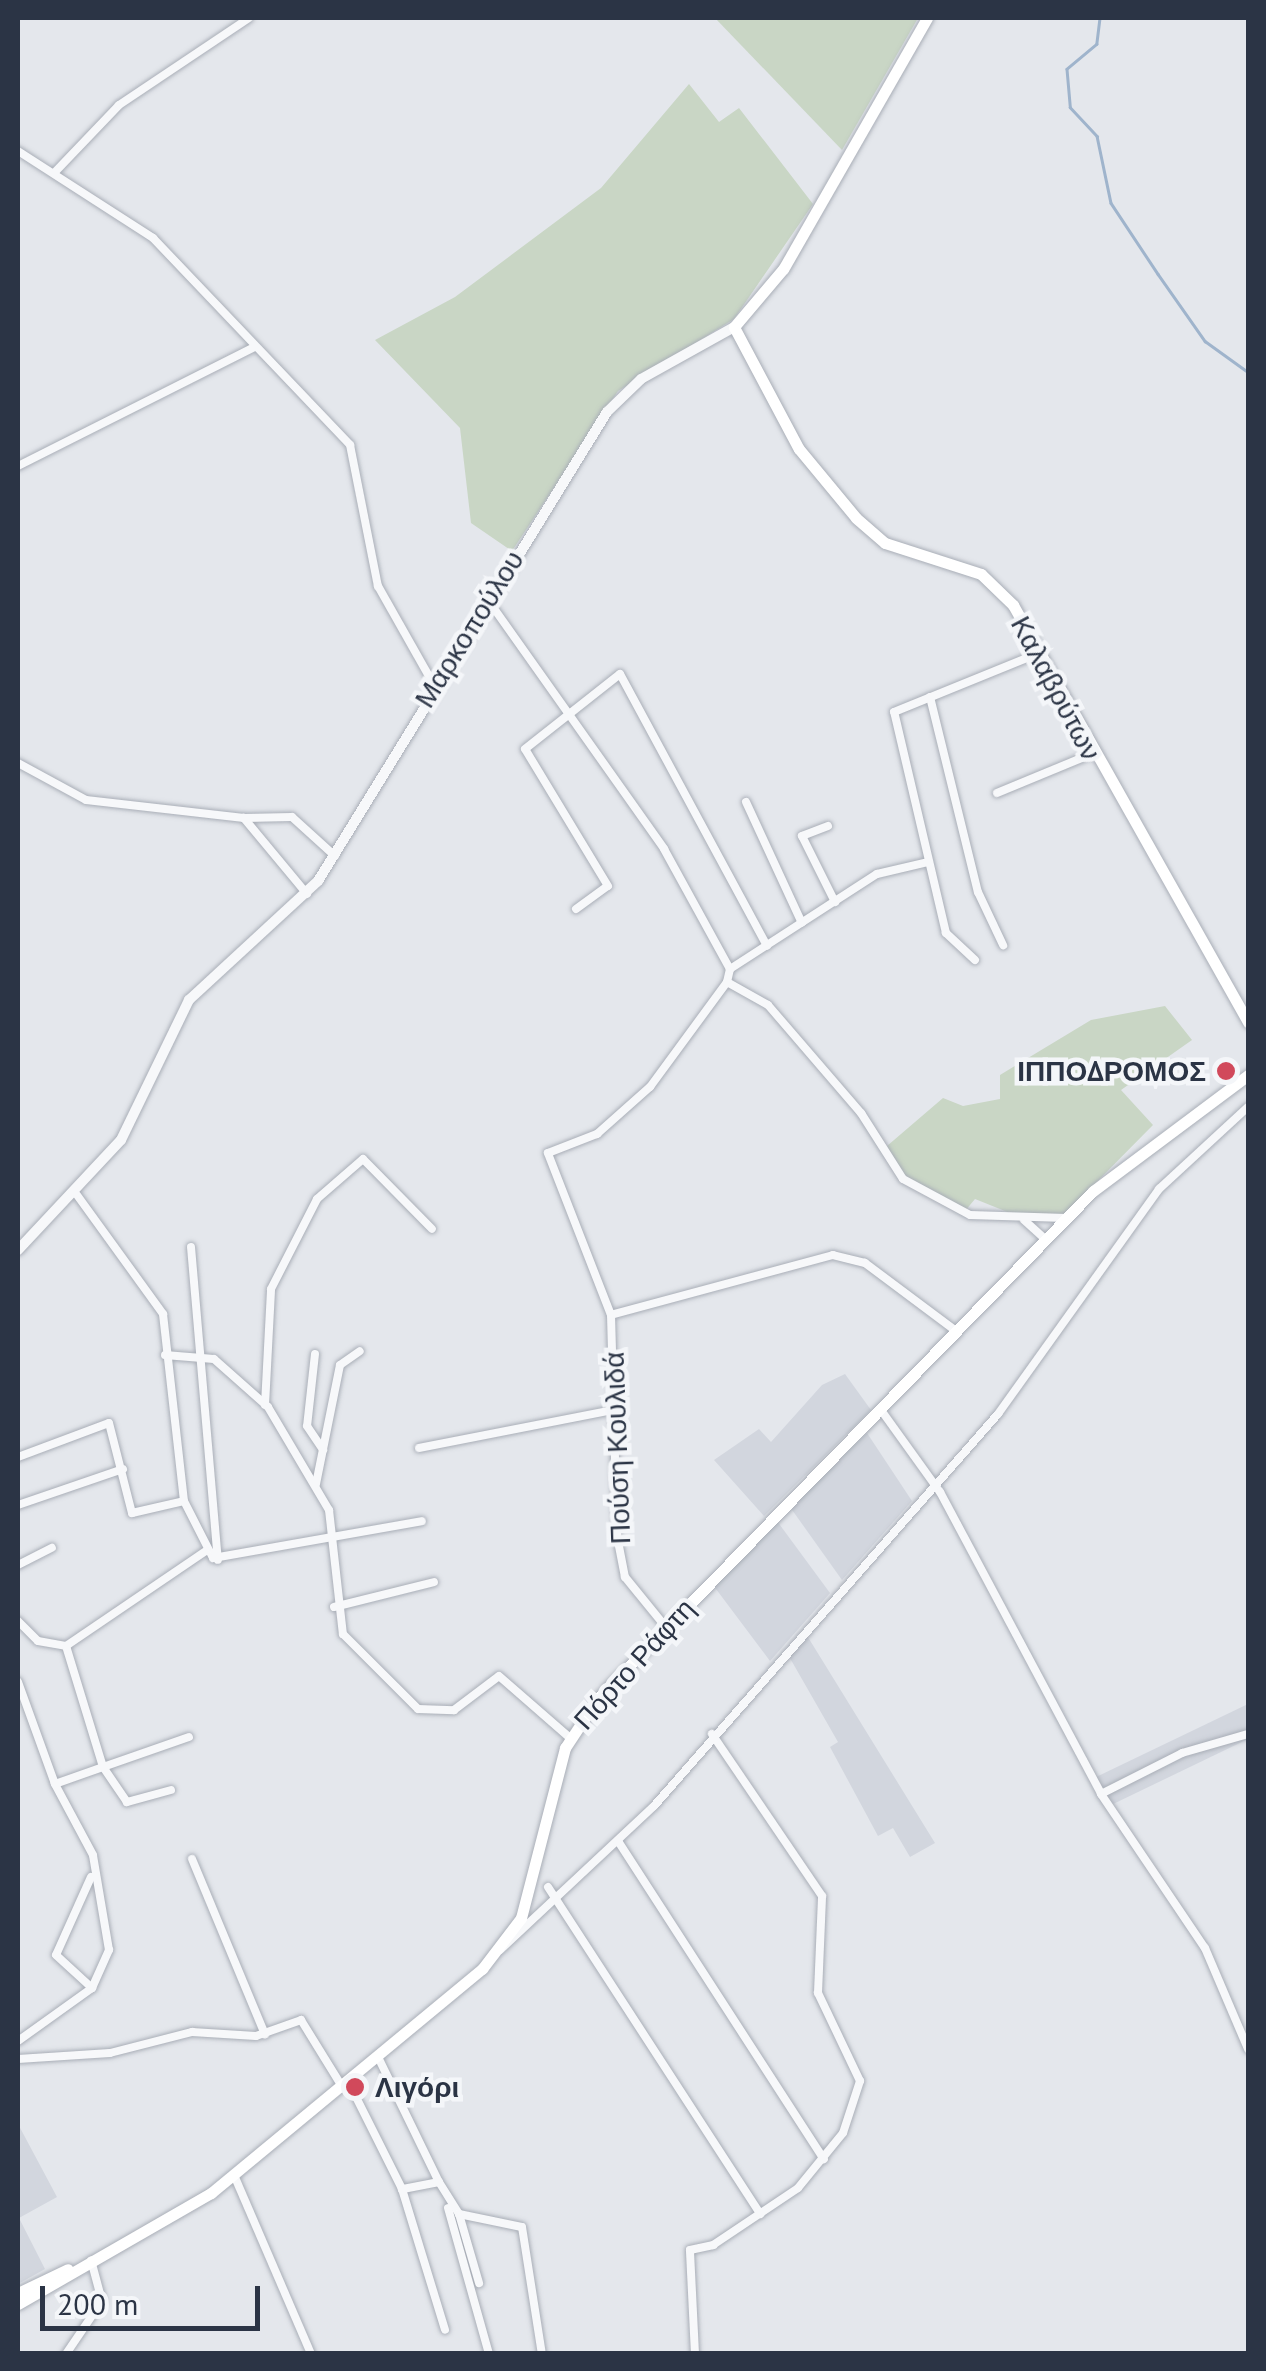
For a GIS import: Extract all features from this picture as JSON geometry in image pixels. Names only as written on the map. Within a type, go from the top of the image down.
[{"type":"main road","name":"Μαρκοπούλου","points":[[734,326],[783,269],[927,18]]},
{"type":"main road","name":"Καλαβρύτων","points":[[734,326],[799,449],[856,518],[898,549],[981,574],[1013,606],[1091,754],[1248,1022]]},
{"type":"main road","name":"Πόρτο Ράφτη","points":[[18,2304],[234,2176],[379,2058],[500,1950],[522,1913],[569,1737],[664,1626],[882,1410],[1155,1128],[1248,1066]]},
{"type":"main road","name":"Πόρτο Ράφτη","points":[[1093,1191],[1248,1075]]},
{"type":"main road","name":"Πόρτο Ράφτη","points":[[18,2292],[90,2260]]},
{"type":"street","points":[[56,171],[119,105],[249,18]]},
{"type":"street","points":[[18,151],[56,171],[153,238],[356,454],[378,586],[434,685]]},
{"type":"street","name":"Μαρκοπούλου","points":[[18,1250],[77,1195],[134,1119],[189,1000],[307,895],[335,856],[487,598],[607,412],[641,379],[734,326]]},
{"type":"street","points":[[18,466],[256,347]]},
{"type":"street","points":[[487,598],[570,710],[730,969],[727,982],[650,1088],[597,1134],[548,1153],[611,1316],[834,1255],[865,1263],[956,1331]]},
{"type":"street","points":[[975,960],[949,939],[894,712],[1037,654]]},
{"type":"street","points":[[576,909],[608,886],[525,754],[570,710],[620,674],[767,946]]},
{"type":"street","points":[[930,697],[978,892],[1003,945]]},
{"type":"street","points":[[997,794],[1091,754]]},
{"type":"street","points":[[18,763],[86,800],[244,818],[292,817],[335,856]]},
{"type":"street","points":[[244,818],[307,895]]},
{"type":"street","points":[[749,822],[802,923]]},
{"type":"street","points":[[828,826],[802,836],[835,902]]},
{"type":"street","points":[[730,969],[877,874],[928,862]]},
{"type":"street","points":[[796,908],[817,914]]},
{"type":"street","points":[[727,982],[768,1004],[861,1113],[903,1180],[970,1215],[1024,1220],[1066,1218]]},
{"type":"street","points":[[500,1950],[560,1900],[618,1841],[932,1483],[998,1414],[1159,1189],[1248,1107]]},
{"type":"street","points":[[265,1404],[271,1289],[318,1199],[363,1159],[432,1229]]},
{"type":"street","points":[[77,1195],[145,1277],[163,1314],[184,1501],[206,1551],[218,1561]]},
{"type":"street","points":[[1024,1220],[1045,1239]]},
{"type":"street","points":[[191,1246],[218,1561]]},
{"type":"street","name":"Πούση Κουλιδά","points":[[611,1316],[612,1410],[625,1577],[664,1626]]},
{"type":"street","points":[[316,1484],[340,1365],[360,1351]]},
{"type":"street","points":[[165,1355],[199,1354],[265,1404],[316,1484],[336,1538],[334,1607],[343,1634],[418,1709],[454,1710],[498,1676],[569,1737]]},
{"type":"street","points":[[314,1354],[307,1426],[324,1450]]},
{"type":"street","points":[[420,1448],[612,1410]]},
{"type":"street","points":[[882,1410],[932,1483],[1101,1794],[1205,1948],[1248,2049]]},
{"type":"street","points":[[18,1457],[103,1422],[114,1428],[132,1513],[184,1501]]},
{"type":"street","points":[[18,1506],[123,1469]]},
{"type":"street","points":[[218,1561],[422,1521]]},
{"type":"street","points":[[18,1564],[52,1548]]},
{"type":"street","points":[[18,1622],[38,1642],[66,1646],[206,1551]]},
{"type":"street","points":[[334,1607],[434,1582]]},
{"type":"street","points":[[66,1646],[103,1767],[127,1802],[171,1790]]},
{"type":"street","points":[[18,1682],[55,1784],[90,1844],[93,1873],[111,1931],[92,1988],[18,2041]]},
{"type":"street","points":[[694,2354],[690,2250],[760,2214],[824,2158],[860,2080],[818,1992],[822,1896],[712,1734]]},
{"type":"street","points":[[1101,1794],[1182,1753],[1248,1734]]},
{"type":"street","points":[[55,1784],[188,1737]]},
{"type":"street","points":[[618,1841],[824,2158]]},
{"type":"street","points":[[192,1859],[264,2034]]},
{"type":"street","points":[[92,1988],[56,1954],[93,1873]]},
{"type":"street","points":[[548,1887],[760,2214]]},
{"type":"street","points":[[522,1913],[537,1919]]},
{"type":"street","points":[[18,2059],[110,2053],[192,2032],[264,2034],[309,2023],[402,2189],[445,2330]]},
{"type":"street","points":[[379,2058],[439,2182],[489,2354]]},
{"type":"street","points":[[234,2176],[311,2354]]},
{"type":"street","points":[[402,2189],[439,2182]]},
{"type":"street","points":[[448,2208],[459,2214],[522,2227],[542,2354]]},
{"type":"street","points":[[459,2214],[479,2284]]},
{"type":"street","points":[[66,2354],[102,2301],[90,2260]]},
{"type":"shaded area","points":[[845,1374],[871,1410],[764,1516],[714,1460],[759,1429],[771,1442],[822,1385]]},
{"type":"shaded area","points":[[867,1433],[912,1501],[842,1580],[790,1507]]},
{"type":"shaded area","points":[[777,1521],[830,1593],[770,1661],[713,1585]]},
{"type":"shaded area","points":[[806,1634],[935,1843],[910,1857],[893,1828],[878,1836],[830,1747],[838,1742],[787,1653]]},
{"type":"shaded area","points":[[1248,1704],[1248,1739],[1109,1806],[1094,1778]]},
{"type":"shaded area","points":[[18,2124],[57,2197],[19,2218],[45,2269],[18,2284]]},
{"type":"green space","points":[[715,18],[918,18],[842,150]]},
{"type":"green space","points":[[689,84],[719,122],[739,108],[813,204],[734,319],[618,391],[512,551],[471,523],[460,428],[375,340],[455,297],[601,188]]},
{"type":"green space","points":[[1165,1006],[1192,1040],[1121,1090],[1153,1125],[1064,1215],[1020,1217],[975,1199],[965,1211],[905,1177],[887,1146],[943,1098],[963,1106],[1000,1099],[1000,1075],[1091,1020]]},
{"type":"waterway","points":[[1100,18],[1097,44],[1067,69],[1070,107],[1097,136],[1111,203],[1158,274],[1205,341],[1248,372]]},
{"type":"place","name":"ΙΠΠΟΔΡΟΜΟΣ","points":[[1226,1071]]},
{"type":"place","name":"Λιγόρι","points":[[355,2087]]}]
